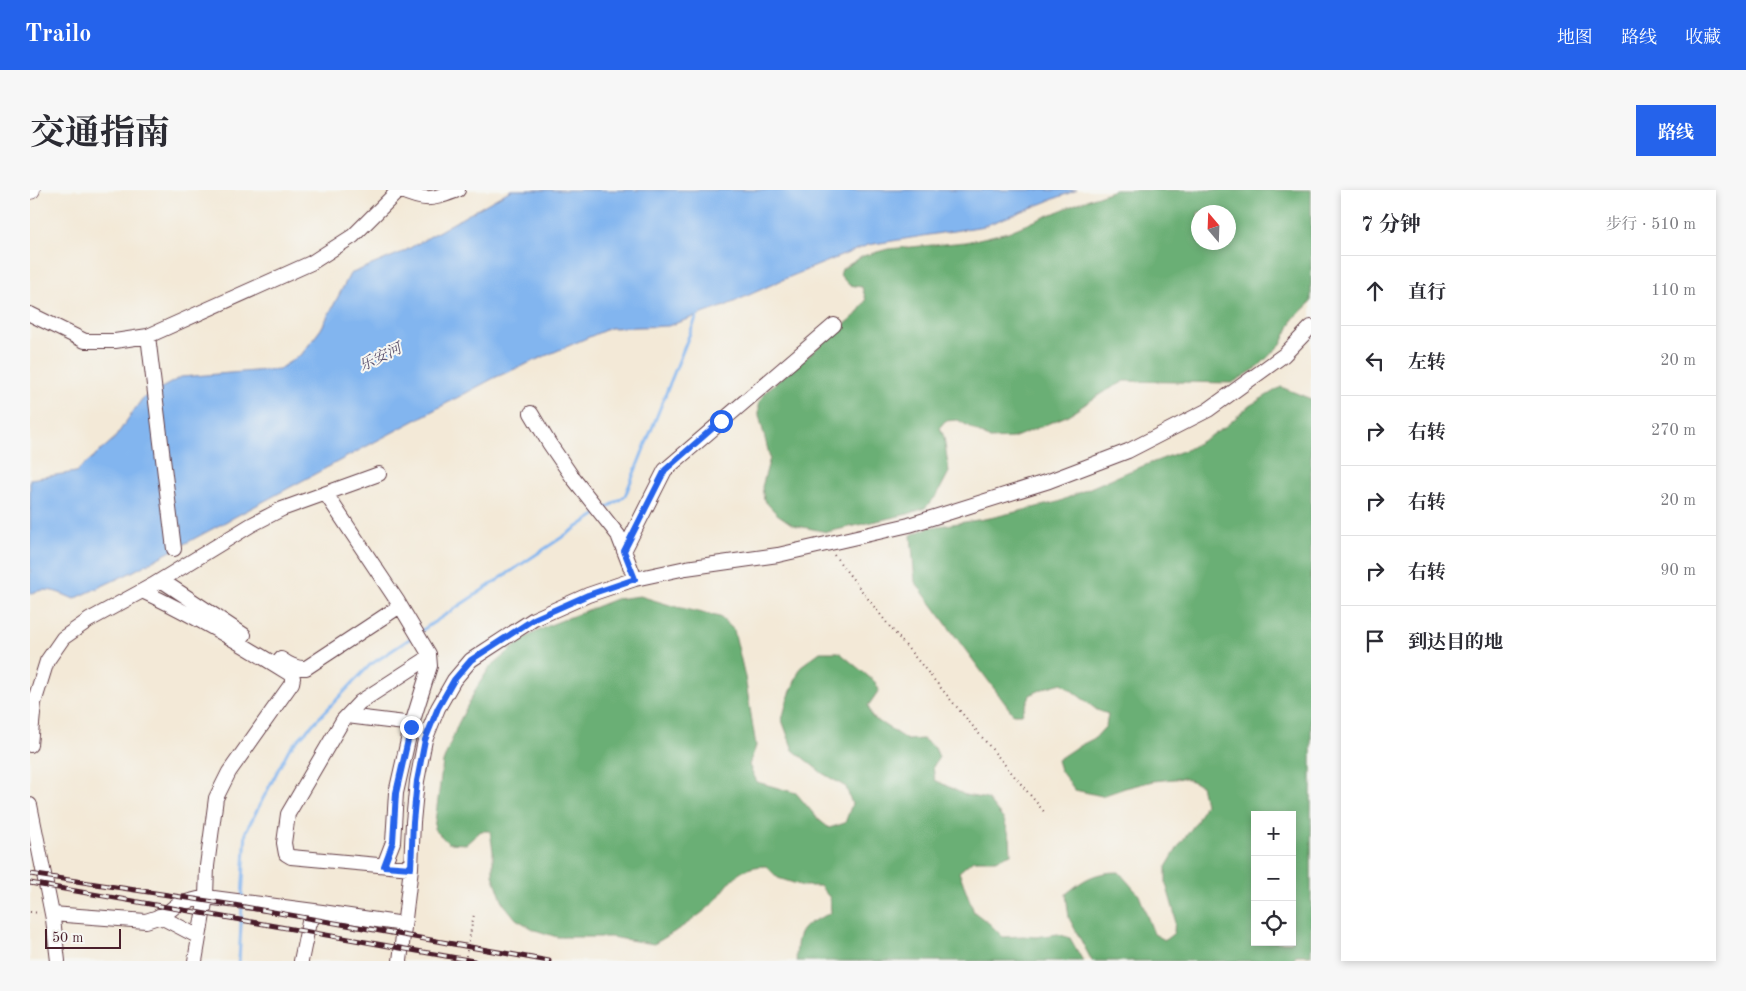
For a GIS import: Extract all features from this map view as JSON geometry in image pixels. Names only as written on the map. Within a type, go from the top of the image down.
[{"type":"street","points":[[30,314],[85,341],[115,342],[148,336],[311,263],[353,236],[399,190],[421,199],[437,198],[458,190]]},
{"type":"street","points":[[624,551],[665,470],[834,325]]},
{"type":"street","points":[[400,961],[411,868],[416,789],[425,740],[438,708],[454,680],[471,660],[534,619],[588,595],[635,579],[686,568],[778,556],[918,522],[1049,481],[1128,451],[1208,410],[1284,355],[1311,327]]},
{"type":"street","points":[[148,336],[174,549]]},
{"type":"street","points":[[531,413],[573,478],[618,535],[635,579]]},
{"type":"street","points":[[30,745],[34,703],[48,661],[63,638],[89,620],[142,592],[251,525],[282,509],[379,474]]},
{"type":"street","points":[[326,494],[400,606],[429,654],[430,666],[396,793],[393,842],[384,866]]},
{"type":"street","points":[[161,580],[289,665],[300,669],[306,668],[400,606]]},
{"type":"street","points":[[142,592],[178,608],[228,635],[290,674],[293,678],[292,683],[229,772],[216,798],[206,897],[195,961]]},
{"type":"street","points":[[411,868],[291,858],[286,854],[284,843],[288,814],[347,716],[360,702],[425,660],[429,654]]},
{"type":"street","points":[[347,716],[413,724]]},
{"type":"street","points":[[30,805],[52,914],[58,961]]},
{"type":"street","points":[[52,914],[138,922],[164,915],[178,904],[206,897],[404,924]]},
{"type":"street","points":[[301,961],[310,922],[322,912]]},
{"type":"street","points":[[159,916],[199,937]]},
{"type":"path","points":[[825,544],[890,627],[1046,814]]},
{"type":"path","points":[[465,961],[474,914]]},
{"type":"green space","points":[[1115,190],[1311,190],[1311,302],[1293,319],[1282,343],[1257,368],[1232,383],[1125,381],[1102,393],[1069,415],[1013,438],[990,439],[958,420],[945,421],[940,427],[944,437],[949,472],[937,495],[925,508],[908,514],[827,532],[793,525],[777,514],[764,500],[762,487],[770,458],[759,415],[759,402],[765,392],[856,315],[866,300],[862,287],[849,285],[840,275],[842,269],[863,256],[888,249],[966,242],[1008,232]]},
{"type":"green space","points":[[1281,387],[1311,399],[1311,955],[1296,955],[1292,961],[1092,961],[1069,918],[1066,894],[1090,877],[1103,873],[1119,872],[1139,895],[1154,934],[1165,940],[1174,933],[1175,915],[1166,884],[1166,867],[1197,821],[1205,804],[1201,785],[1184,778],[1153,781],[1102,796],[1075,790],[1060,770],[1057,760],[1095,738],[1106,726],[1108,714],[1097,710],[1062,683],[1047,687],[1030,695],[1022,714],[1013,714],[915,582],[911,535],[927,528],[990,518],[1058,502],[1122,474],[1188,449],[1224,428],[1249,406]]},
{"type":"green space","points":[[640,596],[720,617],[734,630],[745,677],[756,746],[749,765],[757,782],[796,793],[818,819],[829,828],[845,823],[852,804],[846,787],[822,773],[793,750],[782,720],[787,701],[801,666],[820,652],[839,652],[875,682],[879,690],[868,706],[872,717],[907,740],[923,739],[935,748],[939,757],[933,767],[935,780],[965,795],[987,799],[1004,820],[1010,838],[1011,854],[996,860],[973,860],[959,872],[974,912],[1003,937],[1036,937],[1058,934],[1070,938],[1083,961],[797,961],[797,945],[801,932],[808,924],[831,913],[830,898],[820,886],[803,886],[778,878],[766,866],[754,867],[736,876],[703,912],[654,944],[611,937],[557,937],[535,930],[516,919],[503,903],[493,875],[493,851],[490,831],[481,831],[466,844],[448,843],[434,829],[443,762],[458,724],[477,687],[490,667],[525,638],[550,625],[616,599]]},
{"type":"water","name":"乐安河","points":[[511,190],[1077,190],[984,226],[868,245],[782,280],[725,306],[668,326],[610,328],[494,378],[132,572],[74,599],[47,590],[30,594],[30,479],[76,472],[114,439],[142,399],[181,377],[279,369],[302,354],[321,329],[350,274],[403,252]]},
{"type":"waterway","points":[[602,511],[625,496],[698,313]]},
{"type":"waterway","points":[[421,631],[597,514]]},
{"type":"waterway","points":[[242,898],[246,831],[289,749],[370,665],[414,636]]},
{"type":"waterway","points":[[239,961],[242,906]]},
{"type":"railway","points":[[30,874],[234,905],[549,961]]},
{"type":"railway","points":[[30,883],[474,961]]},
{"type":"route","points":[[411,727],[396,793],[393,842],[384,866],[411,868],[417,781],[425,740],[438,708],[454,680],[471,660],[534,619],[588,595],[635,579],[624,551],[665,470],[721,421]]}]
